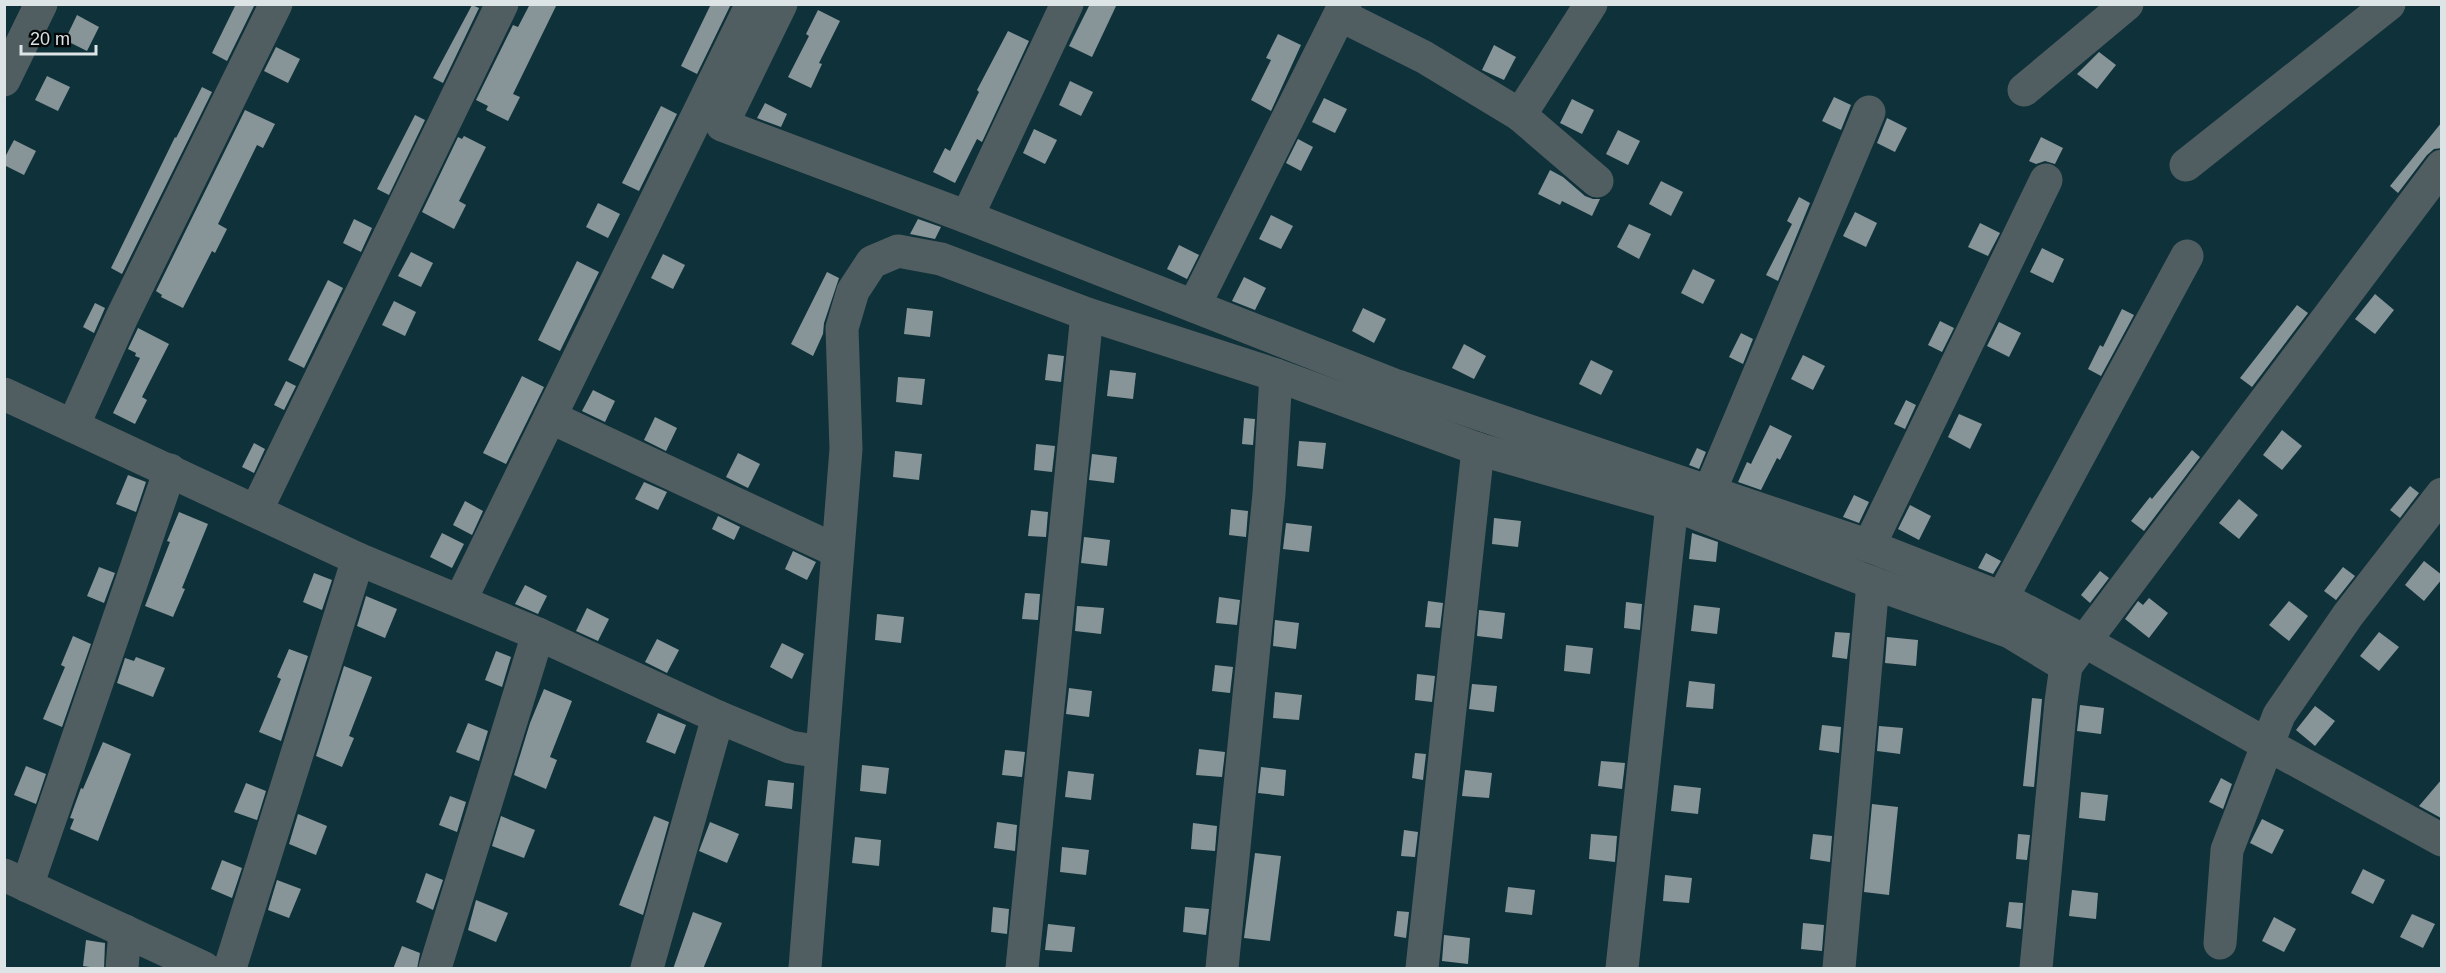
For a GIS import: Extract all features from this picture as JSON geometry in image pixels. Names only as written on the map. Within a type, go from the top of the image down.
[{"type":"lane","points":[[4,80],[41,4]]},
{"type":"lane","points":[[73,426],[122,317],[276,4]]},
{"type":"lane","points":[[256,511],[502,4]]},
{"type":"lane","points":[[460,601],[752,4]]},
{"type":"lane","points":[[781,4],[722,126],[967,217],[1397,386],[1869,546],[2002,598],[2076,654]]},
{"type":"lane","points":[[967,217],[1066,4]]},
{"type":"lane","points":[[1520,115],[1591,4]]},
{"type":"lane","points":[[2024,90],[2127,4]]},
{"type":"lane","points":[[2186,165],[2390,4]]},
{"type":"lane","points":[[1194,306],[1342,10],[1520,115],[1597,181]]},
{"type":"lane","points":[[1709,493],[1869,112]]},
{"type":"lane","points":[[2036,969],[2061,702],[2076,654],[2442,166]]},
{"type":"lane","points":[[1869,546],[2046,180]]},
{"type":"lane","points":[[805,969],[846,449],[842,328],[853,291],[872,262],[898,251],[941,259],[1087,314],[1276,375],[1478,448],[1672,504],[1873,583],[2076,654],[2268,746],[2441,839]]},
{"type":"lane","points":[[2002,598],[2187,256]]},
{"type":"lane","points":[[1022,969],[1087,314]]},
{"type":"lane","points":[[1222,969],[1269,494],[1276,375]]},
{"type":"lane","points":[[4,394],[358,559],[538,634],[718,717],[790,747],[821,752]]},
{"type":"lane","points":[[550,417],[837,552]]},
{"type":"lane","points":[[1422,969],[1478,448]]},
{"type":"lane","points":[[170,471],[16,880],[204,969]]},
{"type":"lane","points":[[2220,943],[2227,850],[2279,715],[2342,624],[2442,494]]},
{"type":"lane","points":[[1622,969],[1672,504]]},
{"type":"lane","points":[[230,969],[358,559]]},
{"type":"lane","points":[[1839,969],[1873,583]]},
{"type":"lane","points":[[435,969],[538,634]]},
{"type":"lane","points":[[647,969],[718,717]]},
{"type":"lane","points":[[122,969],[125,931]]},
{"type":"shaded area","points":[[5,5],[2441,5],[2441,968],[5,968]]},
{"type":"building","points":[[236,4],[255,4],[227,61],[212,53]]},
{"type":"building","points":[[530,4],[557,4],[513,94],[520,97],[508,121],[486,110],[488,106],[476,100],[513,25],[518,27]]},
{"type":"building","points":[[711,4],[731,4],[697,74],[681,66]]},
{"type":"building","points":[[1090,4],[1117,4],[1092,57],[1069,46]]},
{"type":"building","points":[[472,5],[479,8],[443,83],[433,78]]},
{"type":"building","points":[[818,10],[840,21],[819,63],[822,64],[811,88],[788,77],[809,36],[806,34]]},
{"type":"building","points":[[77,15],[99,27],[87,51],[65,40]]},
{"type":"building","points":[[1008,31],[1029,41],[982,142],[977,139],[955,183],[933,172],[945,148],[950,151],[979,92],[977,90]]},
{"type":"building","points":[[1278,34],[1301,45],[1271,111],[1251,100],[1271,60],[1266,58]]},
{"type":"building","points":[[1494,45],[1516,57],[1504,80],[1482,70]]},
{"type":"building","points":[[276,47],[300,59],[288,83],[264,71]]},
{"type":"building","points":[[2099,52],[2116,65],[2097,89],[2077,74]]},
{"type":"building","points":[[47,76],[70,87],[58,111],[35,100]]},
{"type":"building","points":[[1070,81],[1093,92],[1081,116],[1059,105]]},
{"type":"building","points":[[202,87],[212,92],[122,274],[111,268]]},
{"type":"building","points":[[1834,97],[1851,105],[1841,130],[1822,121]]},
{"type":"building","points":[[1324,98],[1347,109],[1335,133],[1312,122]]},
{"type":"building","points":[[1572,99],[1594,110],[1582,134],[1560,123]]},
{"type":"building","points":[[765,103],[787,114],[781,127],[757,118]]},
{"type":"building","points":[[661,106],[677,114],[639,191],[622,183]]},
{"type":"building","points":[[245,110],[275,124],[263,148],[257,145],[218,224],[227,229],[215,253],[212,251],[183,308],[161,297],[162,295],[156,291]]},
{"type":"building","points":[[415,115],[425,120],[389,195],[377,189]]},
{"type":"building","points":[[1887,118],[1907,128],[1895,152],[1877,143]]},
{"type":"building","points":[[2442,122],[2442,148],[2434,149],[2427,155],[2398,193],[2390,186]]},
{"type":"building","points":[[1034,129],[1057,140],[1045,164],[1023,153]]},
{"type":"building","points":[[1618,130],[1640,141],[1628,165],[1606,154]]},
{"type":"building","points":[[464,136],[486,147],[459,201],[466,205],[454,229],[422,212],[458,137],[462,139]]},
{"type":"building","points":[[2041,137],[2063,148],[2055,164],[2045,161],[2036,164],[2029,161]]},
{"type":"building","points":[[1298,139],[1313,147],[1301,171],[1286,163]]},
{"type":"building","points":[[14,140],[36,151],[24,175],[4,165],[4,159]]},
{"type":"building","points":[[1550,170],[1563,177],[1585,196],[1600,199],[1592,216],[1562,201],[1560,205],[1538,194]]},
{"type":"building","points":[[1661,181],[1683,192],[1671,216],[1649,204]]},
{"type":"building","points":[[1799,197],[1810,203],[1778,281],[1766,275],[1792,224],[1787,221]]},
{"type":"building","points":[[598,203],[620,214],[608,238],[586,227]]},
{"type":"building","points":[[1855,212],[1877,223],[1866,247],[1843,236]]},
{"type":"building","points":[[1271,215],[1293,226],[1281,249],[1259,239]]},
{"type":"building","points":[[354,219],[372,228],[361,252],[343,243]]},
{"type":"building","points":[[918,219],[941,227],[935,239],[910,234]]},
{"type":"building","points":[[1980,223],[2000,233],[1988,256],[1968,247]]},
{"type":"building","points":[[1629,224],[1651,234],[1639,259],[1617,247]]},
{"type":"building","points":[[1179,245],[1199,255],[1187,279],[1167,269]]},
{"type":"building","points":[[2042,248],[2064,259],[2053,283],[2030,272]]},
{"type":"building","points":[[411,252],[433,263],[421,287],[398,276]]},
{"type":"building","points":[[663,254],[685,265],[673,289],[651,278]]},
{"type":"building","points":[[577,261],[599,272],[560,351],[538,340]]},
{"type":"building","points":[[1693,269],[1715,280],[1703,304],[1681,293]]},
{"type":"building","points":[[827,272],[839,278],[824,323],[823,334],[813,356],[791,344]]},
{"type":"building","points":[[1244,277],[1266,288],[1255,310],[1232,301]]},
{"type":"building","points":[[328,280],[343,288],[304,368],[288,360]]},
{"type":"building","points":[[2375,294],[2394,310],[2375,334],[2355,319]]},
{"type":"building","points":[[394,301],[416,312],[405,336],[382,325]]},
{"type":"building","points":[[95,303],[105,308],[94,333],[83,327]]},
{"type":"building","points":[[2297,305],[2308,313],[2252,387],[2240,378]]},
{"type":"building","points":[[907,308],[933,311],[930,337],[904,334]]},
{"type":"building","points":[[1363,308],[1386,319],[1374,343],[1352,331]]},
{"type":"building","points":[[2122,309],[2134,315],[2101,376],[2088,369],[2100,345],[2103,347]]},
{"type":"building","points":[[1940,321],[1954,328],[1942,352],[1928,345]]},
{"type":"building","points":[[1999,322],[2021,333],[2009,357],[1987,346]]},
{"type":"building","points":[[138,328],[169,344],[142,397],[147,400],[135,424],[113,413],[140,358],[128,349]]},
{"type":"building","points":[[1741,333],[1753,339],[1743,364],[1729,357]]},
{"type":"building","points":[[1464,344],[1486,356],[1474,379],[1452,368]]},
{"type":"building","points":[[1048,354],[1064,356],[1061,382],[1045,380]]},
{"type":"building","points":[[1803,355],[1825,366],[1813,390],[1791,379]]},
{"type":"building","points":[[1591,360],[1613,371],[1601,395],[1579,384]]},
{"type":"building","points":[[1110,370],[1136,373],[1133,399],[1107,396]]},
{"type":"building","points":[[522,376],[544,387],[506,464],[483,453]]},
{"type":"building","points":[[898,377],[925,379],[922,405],[896,402]]},
{"type":"building","points":[[286,381],[296,386],[284,410],[274,405]]},
{"type":"building","points":[[593,390],[615,401],[605,422],[582,411]]},
{"type":"building","points":[[1906,400],[1916,405],[1905,429],[1894,424]]},
{"type":"building","points":[[1959,414],[1982,424],[1970,449],[1948,437]]},
{"type":"building","points":[[655,417],[677,428],[666,451],[644,440]]},
{"type":"building","points":[[1244,418],[1255,419],[1253,445],[1242,444]]},
{"type":"building","points":[[1770,425],[1792,436],[1780,460],[1777,458],[1761,490],[1738,482],[1747,462],[1751,464]]},
{"type":"building","points":[[2282,430],[2302,446],[2282,470],[2263,455]]},
{"type":"building","points":[[1299,441],[1326,443],[1323,469],[1297,466]]},
{"type":"building","points":[[254,443],[265,449],[254,473],[242,467]]},
{"type":"building","points":[[1036,444],[1055,446],[1052,472],[1034,470]]},
{"type":"building","points":[[1697,448],[1706,452],[1699,469],[1689,465]]},
{"type":"building","points":[[2192,450],[2200,457],[2144,531],[2131,521]]},
{"type":"building","points":[[895,451],[922,454],[919,480],[893,477]]},
{"type":"building","points":[[738,453],[760,464],[748,488],[726,477]]},
{"type":"building","points":[[1092,454],[1117,457],[1114,483],[1089,480]]},
{"type":"building","points":[[128,475],[146,482],[136,512],[116,504]]},
{"type":"building","points":[[644,482],[667,492],[658,510],[635,499]]},
{"type":"building","points":[[2410,486],[2419,493],[2400,518],[2390,510]]},
{"type":"building","points":[[1854,495],[1869,502],[1859,523],[1843,517]]},
{"type":"building","points":[[2239,499],[2258,515],[2239,539],[2219,523]]},
{"type":"building","points":[[465,501],[483,511],[472,535],[453,525]]},
{"type":"building","points":[[1910,505],[1931,516],[1919,540],[1898,529]]},
{"type":"building","points":[[1231,509],[1248,511],[1246,537],[1229,535]]},
{"type":"building","points":[[1031,510],[1048,512],[1046,537],[1028,536]]},
{"type":"building","points":[[179,512],[208,524],[173,617],[145,606]]},
{"type":"building","points":[[718,516],[740,527],[734,540],[712,529]]},
{"type":"building","points":[[1494,518],[1521,521],[1518,547],[1492,544]]},
{"type":"building","points":[[1286,523],[1312,526],[1309,552],[1283,549]]},
{"type":"building","points":[[442,533],[464,544],[452,568],[430,557]]},
{"type":"building","points":[[1692,533],[1718,542],[1716,562],[1689,559]]},
{"type":"building","points":[[1084,537],[1110,540],[1107,566],[1081,563]]},
{"type":"building","points":[[793,551],[816,562],[807,580],[785,569]]},
{"type":"building","points":[[1986,553],[2001,561],[1993,574],[1978,568]]},
{"type":"building","points":[[2424,561],[2442,575],[2442,579],[2424,601],[2405,585]]},
{"type":"building","points":[[99,567],[115,573],[104,603],[87,596]]},
{"type":"building","points":[[2343,567],[2355,576],[2336,600],[2324,591]]},
{"type":"building","points":[[2100,571],[2109,578],[2090,603],[2081,595]]},
{"type":"building","points":[[314,573],[332,580],[322,610],[303,602]]},
{"type":"building","points":[[525,585],[547,596],[538,614],[515,604]]},
{"type":"building","points":[[1025,593],[1040,594],[1038,620],[1022,619]]},
{"type":"building","points":[[366,596],[397,609],[385,638],[357,626]]},
{"type":"building","points":[[1219,597],[1240,600],[1237,625],[1216,623]]},
{"type":"building","points":[[2149,598],[2168,613],[2149,638],[2125,619],[2138,601],[2143,605]]},
{"type":"building","points":[[1428,601],[1443,603],[1440,628],[1425,627]]},
{"type":"building","points":[[2289,601],[2308,616],[2289,641],[2269,625]]},
{"type":"building","points":[[1626,602],[1642,604],[1640,630],[1624,628]]},
{"type":"building","points":[[1694,605],[1720,608],[1717,634],[1691,631]]},
{"type":"building","points":[[1077,606],[1104,608],[1101,634],[1075,631]]},
{"type":"building","points":[[587,608],[609,619],[598,641],[576,631]]},
{"type":"building","points":[[1479,610],[1505,613],[1502,639],[1477,636]]},
{"type":"building","points":[[877,614],[904,617],[901,643],[875,640]]},
{"type":"building","points":[[1275,620],[1299,623],[1296,649],[1273,646]]},
{"type":"building","points":[[1835,632],[1850,633],[1847,659],[1832,657]]},
{"type":"building","points":[[2379,632],[2399,647],[2379,671],[2360,656]]},
{"type":"building","points":[[73,636],[91,644],[62,727],[43,719],[65,667],[61,665]]},
{"type":"building","points":[[1887,637],[1918,640],[1916,666],[1885,663]]},
{"type":"building","points":[[657,639],[679,650],[667,673],[645,662]]},
{"type":"building","points":[[782,643],[804,654],[792,679],[770,667]]},
{"type":"building","points":[[1566,645],[1593,648],[1590,674],[1564,671]]},
{"type":"building","points":[[289,649],[308,656],[281,741],[259,732],[281,679],[277,677]]},
{"type":"building","points":[[496,651],[511,657],[502,687],[485,680]]},
{"type":"building","points":[[136,657],[165,668],[153,697],[117,683],[125,658],[134,661]]},
{"type":"building","points":[[1215,665],[1233,667],[1230,693],[1212,691]]},
{"type":"building","points":[[344,666],[372,677],[349,736],[354,738],[342,767],[316,756]]},
{"type":"building","points":[[1417,674],[1435,676],[1432,702],[1415,700]]},
{"type":"building","points":[[1689,681],[1715,684],[1713,709],[1686,707]]},
{"type":"building","points":[[1472,684],[1497,686],[1494,712],[1469,709]]},
{"type":"building","points":[[1069,688],[1092,691],[1089,717],[1066,714]]},
{"type":"building","points":[[544,689],[572,701],[550,757],[557,760],[546,789],[514,775],[530,723]]},
{"type":"building","points":[[1275,692],[1302,695],[1299,720],[1273,718]]},
{"type":"building","points":[[2032,698],[2042,699],[2034,787],[2023,786]]},
{"type":"building","points":[[2080,705],[2104,708],[2101,734],[2077,731]]},
{"type":"building","points":[[2315,706],[2335,721],[2315,746],[2296,730]]},
{"type":"building","points":[[658,713],[686,725],[675,754],[646,742]]},
{"type":"building","points":[[468,723],[488,731],[479,761],[456,752]]},
{"type":"building","points":[[1822,725],[1841,727],[1839,753],[1819,750]]},
{"type":"building","points":[[1879,726],[1903,728],[1900,754],[1877,751]]},
{"type":"building","points":[[103,742],[131,754],[98,841],[70,829],[74,819],[70,818],[81,788],[83,789]]},
{"type":"building","points":[[1199,749],[1225,752],[1222,777],[1196,775]]},
{"type":"building","points":[[1005,750],[1025,752],[1022,777],[1002,775]]},
{"type":"building","points":[[1415,753],[1426,754],[1423,780],[1412,778]]},
{"type":"building","points":[[1601,761],[1625,763],[1622,789],[1598,786]]},
{"type":"building","points":[[862,765],[889,768],[886,794],[860,791]]},
{"type":"building","points":[[26,766],[46,774],[36,804],[14,795]]},
{"type":"building","points":[[1261,767],[1286,770],[1284,796],[1258,793]]},
{"type":"building","points":[[1465,770],[1492,773],[1489,798],[1462,796]]},
{"type":"building","points":[[1068,771],[1094,774],[1091,800],[1065,797]]},
{"type":"building","points":[[2221,778],[2232,784],[2223,809],[2209,802]]},
{"type":"building","points":[[2442,779],[2442,818],[2441,818],[2419,806]]},
{"type":"building","points":[[768,780],[794,783],[792,809],[765,806]]},
{"type":"building","points":[[246,783],[266,791],[257,820],[234,812]]},
{"type":"building","points":[[1674,785],[1701,788],[1698,814],[1671,811]]},
{"type":"building","points":[[2081,792],[2108,795],[2105,821],[2079,818]]},
{"type":"building","points":[[450,796],[466,802],[457,832],[439,825]]},
{"type":"building","points":[[1872,804],[1898,807],[1889,895],[1864,892]]},
{"type":"building","points":[[298,814],[327,826],[316,855],[289,844]]},
{"type":"building","points":[[501,816],[535,830],[524,858],[492,846]]},
{"type":"building","points":[[654,816],[669,822],[643,915],[619,905]]},
{"type":"building","points":[[2262,819],[2284,830],[2272,854],[2250,843]]},
{"type":"building","points":[[710,822],[739,834],[727,863],[699,851]]},
{"type":"building","points":[[997,822],[1017,825],[1015,851],[994,848]]},
{"type":"building","points":[[1193,823],[1217,826],[1215,851],[1191,849]]},
{"type":"building","points":[[1404,830],[1418,832],[1415,857],[1401,856]]},
{"type":"building","points":[[1591,834],[1617,836],[1615,862],[1589,859]]},
{"type":"building","points":[[1813,834],[1832,836],[1830,862],[1810,859]]},
{"type":"building","points":[[2018,834],[2030,835],[2027,860],[2016,859]]},
{"type":"building","points":[[855,837],[881,840],[879,866],[852,863]]},
{"type":"building","points":[[1062,847],[1089,850],[1086,875],[1060,872]]},
{"type":"building","points":[[1255,853],[1281,856],[1270,941],[1244,938]]},
{"type":"building","points":[[222,860],[242,868],[232,898],[211,889]]},
{"type":"building","points":[[2363,869],[2385,880],[2373,904],[2351,893]]},
{"type":"building","points":[[426,873],[443,880],[433,910],[416,902]]},
{"type":"building","points":[[1665,875],[1692,878],[1689,903],[1663,901]]},
{"type":"building","points":[[277,880],[301,889],[289,918],[268,910]]},
{"type":"building","points":[[1508,887],[1535,890],[1532,915],[1505,912]]},
{"type":"building","points":[[2072,890],[2098,893],[2096,919],[2069,916]]},
{"type":"building","points":[[476,900],[508,913],[496,942],[468,930]]},
{"type":"building","points":[[2009,902],[2023,903],[2021,929],[2006,927]]},
{"type":"building","points":[[993,907],[1009,909],[1007,934],[991,932]]},
{"type":"building","points":[[1185,907],[1209,909],[1206,935],[1183,932]]},
{"type":"building","points":[[1397,911],[1409,912],[1406,938],[1394,936]]},
{"type":"building","points":[[693,912],[722,923],[703,969],[673,969]]},
{"type":"building","points":[[2412,914],[2435,924],[2423,948],[2400,937]]},
{"type":"building","points":[[2274,917],[2296,929],[2284,952],[2262,941]]},
{"type":"building","points":[[1803,923],[1824,925],[1822,951],[1801,949]]},
{"type":"building","points":[[1048,924],[1075,927],[1072,952],[1045,950]]},
{"type":"building","points":[[1444,935],[1470,938],[1468,964],[1442,961]]},
{"type":"building","points":[[86,940],[105,943],[104,969],[83,966]]},
{"type":"building","points":[[402,946],[420,953],[417,969],[393,969]]}]
